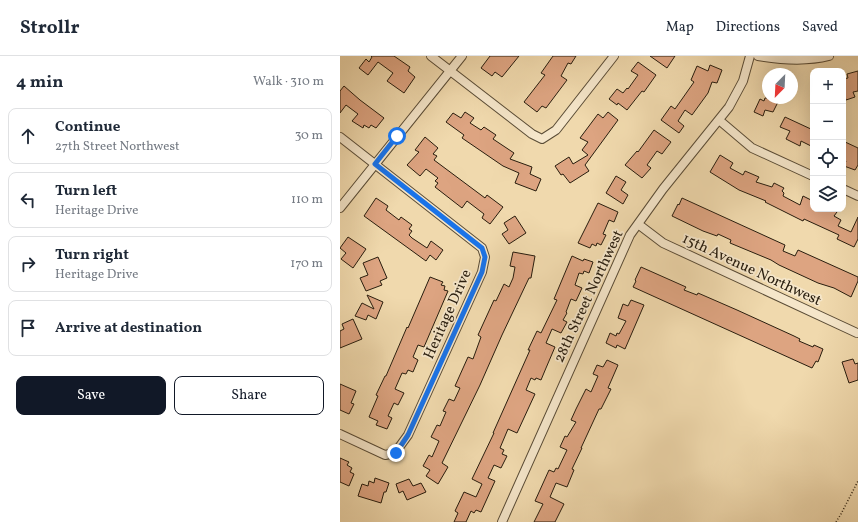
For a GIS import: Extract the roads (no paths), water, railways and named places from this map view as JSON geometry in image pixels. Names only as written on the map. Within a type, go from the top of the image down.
[{"type":"street","points":[[431,56],[532,134],[542,139],[556,130],[614,56]]},
{"type":"street","points":[[340,208],[462,56]]},
{"type":"street","name":"28th Street Northwest","points":[[502,522],[630,235],[663,189],[729,107],[743,81],[750,56]]},
{"type":"street","points":[[758,56],[779,59],[817,59],[829,56]]},
{"type":"street","points":[[719,120],[752,148],[810,175]]},
{"type":"street","name":"Heritage Drive","points":[[340,137],[482,248],[485,257],[482,272],[408,435],[396,453],[385,455],[340,434]]},
{"type":"street","points":[[846,191],[858,196]]},
{"type":"street","name":"15th Avenue Northwest","points":[[638,224],[663,243],[857,333]]}]
